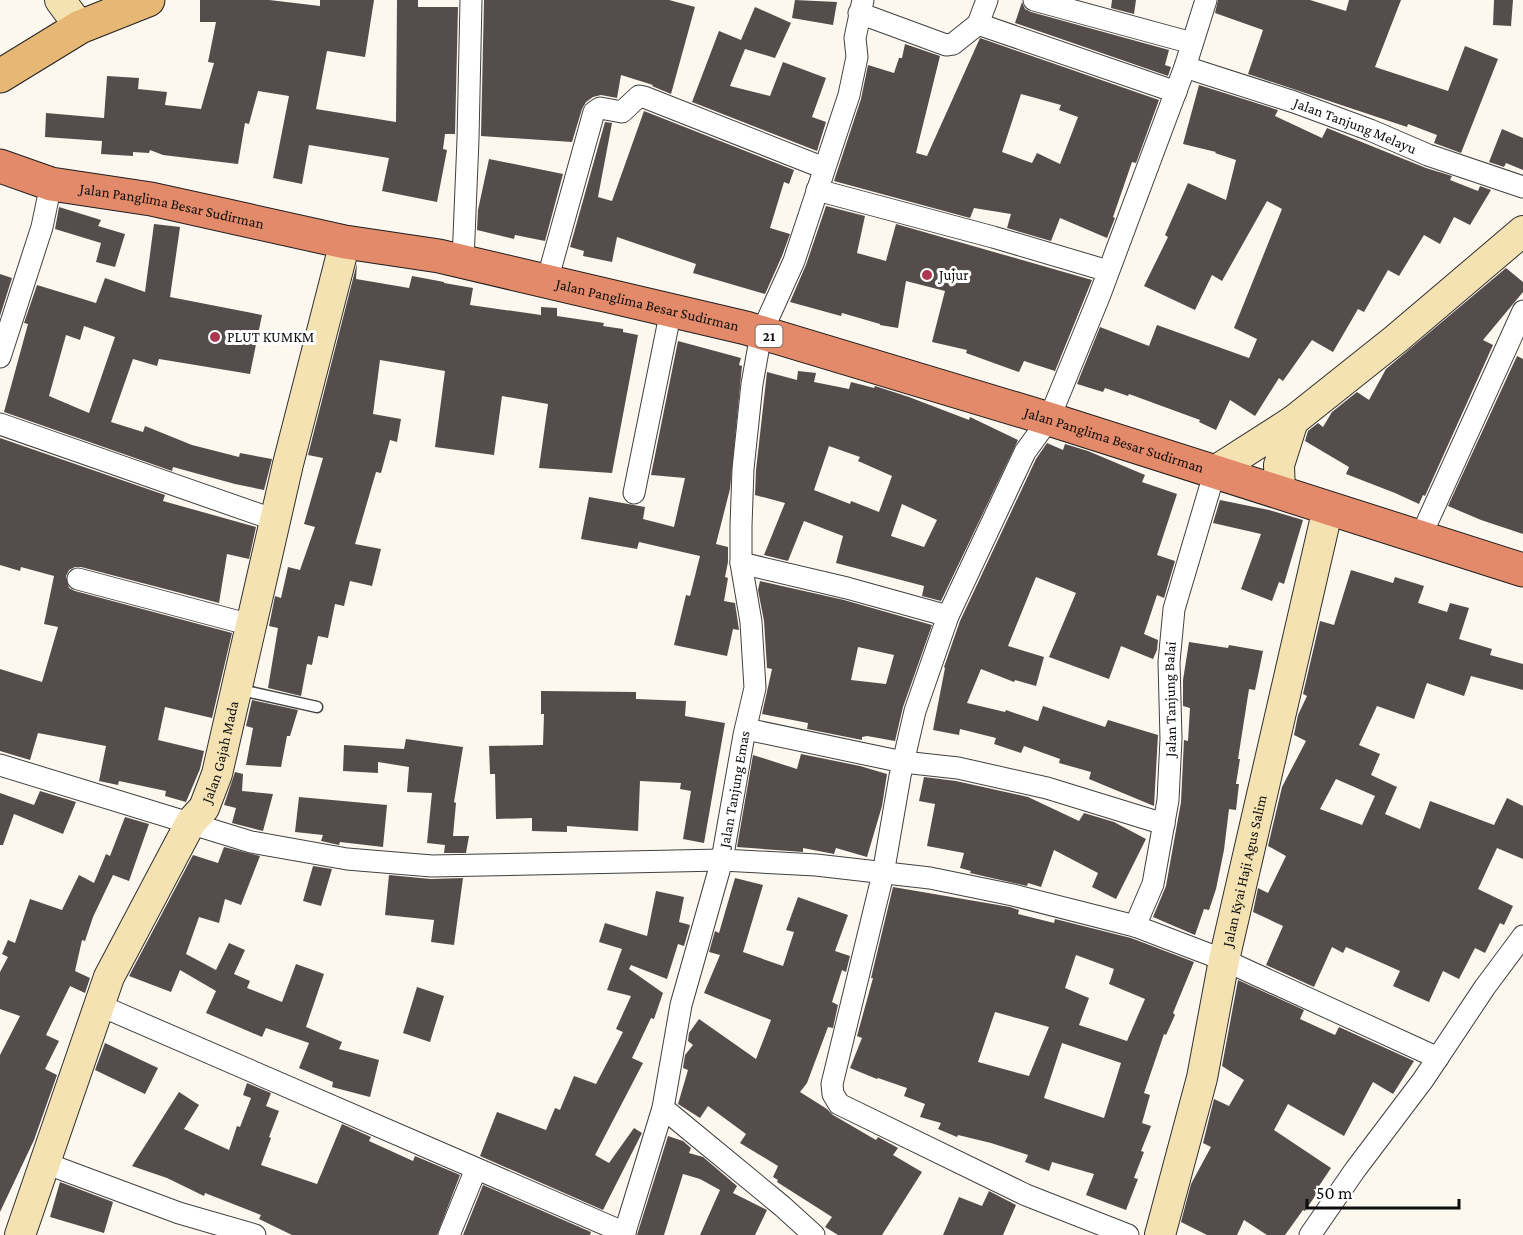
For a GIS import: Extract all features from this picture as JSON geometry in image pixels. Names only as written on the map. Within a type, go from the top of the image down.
[{"type":"highway","name":"Jalan Panglima Besar Sudirman","points":[[0,166],[51,184],[150,199],[345,242],[463,261],[671,310],[761,334],[1049,419],[1523,570]]},
{"type":"main road","points":[[1,74],[80,27],[148,0]]},
{"type":"street","points":[[60,0],[80,27]]},
{"type":"street","points":[[463,261],[471,0]]},
{"type":"street","points":[[861,7],[946,45],[953,44],[978,24],[987,0]]},
{"type":"street","points":[[1034,0],[1192,43]]},
{"type":"street","points":[[1128,1235],[1026,1195],[839,1104],[835,1100],[832,1084],[883,874],[903,762],[915,711],[948,616],[1025,452],[1049,419],[1176,92],[1206,0]]},
{"type":"street","name":"Jalan Tanjung Emas","points":[[624,1234],[663,1108],[681,1005],[722,860],[755,688],[751,622],[741,563],[743,470],[752,384],[761,334],[794,261],[849,95],[857,57],[855,38],[861,7]]},
{"type":"street","points":[[978,24],[1176,92]]},
{"type":"street","name":"Jalan Tanjung Melayu","points":[[1185,67],[1294,102],[1428,155],[1523,187]]},
{"type":"street","points":[[547,281],[594,112],[600,108],[622,112],[639,96],[644,97],[824,168]]},
{"type":"street","points":[[0,357],[42,227],[51,184]]},
{"type":"street","points":[[817,190],[993,237],[1108,271]]},
{"type":"street","points":[[1215,471],[1293,421],[1396,339],[1523,231]]},
{"type":"street","name":"Jalan Gajah Mada","points":[[26,1233],[45,1163],[108,977],[191,822],[204,808],[217,774],[275,520],[345,242]]},
{"type":"street","points":[[634,492],[671,310]]},
{"type":"street","points":[[1420,538],[1523,312]]},
{"type":"street","points":[[1280,493],[1279,465],[1293,421]]},
{"type":"street","points":[[0,424],[275,520]]},
{"type":"street","name":"Jalan Tanjung Balai","points":[[1135,926],[1153,884],[1168,800],[1171,739],[1169,662],[1174,609],[1215,471]]},
{"type":"street","name":"Jalan Kyai Haji Agus Salim","points":[[1160,1235],[1202,1078],[1224,960],[1328,508]]},
{"type":"street","points":[[741,563],[847,588],[948,616]]},
{"type":"street","points":[[78,579],[251,625]]},
{"type":"street","points":[[746,729],[903,762],[958,768],[1047,788],[1164,824]]},
{"type":"street","points":[[0,765],[262,843],[347,859],[432,866],[722,860],[816,865],[930,878],[1013,895],[1135,926],[1224,960],[1438,1058]]},
{"type":"street","points":[[1310,1235],[1523,936]]},
{"type":"street","points":[[99,1005],[624,1234]]},
{"type":"street","points":[[663,1108],[814,1235]]},
{"type":"street","points":[[45,1163],[179,1213],[255,1235]]},
{"type":"street","points":[[449,1235],[476,1169]]},
{"type":"lane","points":[[237,689],[317,707]]},
{"type":"building","points":[[200,0],[269,0],[320,6],[320,0],[374,0],[365,57],[327,51],[316,109],[396,122],[397,0],[418,0],[418,7],[458,7],[455,134],[445,134],[443,149],[447,150],[437,202],[382,191],[389,158],[309,145],[302,184],[273,178],[289,96],[258,91],[249,124],[245,123],[238,164],[163,155],[150,150],[149,153],[133,152],[133,156],[101,154],[102,141],[45,137],[46,113],[104,118],[107,76],[139,78],[138,89],[167,92],[165,105],[201,109],[214,63],[208,62],[216,22],[200,22]]},
{"type":"building","points":[[484,0],[669,0],[695,7],[671,94],[653,85],[621,75],[617,98],[601,95],[586,102],[572,142],[481,136]]},
{"type":"building","points":[[795,0],[837,2],[833,25],[792,18]]},
{"type":"building","points":[[1112,0],[1136,0],[1134,14],[1111,8]]},
{"type":"building","points":[[1218,0],[1310,0],[1346,11],[1349,0],[1401,0],[1375,67],[1448,91],[1465,46],[1498,59],[1461,153],[1434,143],[1437,135],[1408,124],[1407,127],[1248,74],[1263,30],[1215,13]]},
{"type":"building","points":[[1494,0],[1513,0],[1511,26],[1493,25]]},
{"type":"building","points":[[1022,2],[1025,9],[1031,12],[1169,50],[1165,65],[1171,67],[1168,76],[1015,23]]},
{"type":"building","points":[[755,7],[791,23],[775,58],[745,49],[730,86],[770,96],[783,62],[826,78],[812,117],[826,122],[817,151],[692,102],[719,31],[741,40]]},
{"type":"building","points":[[980,38],[1159,100],[1136,163],[1132,162],[1107,238],[1060,218],[1051,241],[1007,228],[1011,214],[974,208],[970,218],[834,181],[861,99],[868,65],[894,73],[899,58],[902,58],[905,44],[940,56],[916,153],[927,156]],"holes":[[[1021,94],[1061,105],[1059,110],[1078,117],[1060,164],[1037,153],[1032,163],[1002,152]]]},
{"type":"building","points":[[1199,85],[1278,110],[1275,116],[1322,138],[1327,128],[1426,168],[1452,176],[1450,180],[1478,191],[1480,186],[1491,190],[1470,225],[1454,217],[1440,244],[1424,235],[1399,276],[1388,270],[1364,312],[1358,309],[1333,352],[1312,340],[1283,381],[1279,378],[1255,416],[1230,400],[1216,430],[1199,422],[1200,420],[1129,394],[1128,396],[1105,388],[1103,392],[1077,384],[1100,327],[1149,346],[1157,325],[1249,358],[1257,339],[1234,328],[1282,209],[1267,201],[1222,281],[1212,275],[1195,310],[1144,286],[1168,237],[1165,235],[1188,183],[1226,200],[1236,160],[1216,152],[1183,144]]},
{"type":"building","points":[[644,111],[794,170],[789,184],[784,182],[770,228],[790,234],[765,294],[693,273],[696,264],[617,237],[612,262],[583,256],[584,251],[570,247],[605,122],[612,123],[598,197],[612,201]]},
{"type":"building","points":[[1502,129],[1523,138],[1523,170],[1506,163],[1504,167],[1489,162]]},
{"type":"building","points":[[489,159],[563,174],[545,241],[515,235],[514,239],[477,230],[478,210]]},
{"type":"building","points":[[826,206],[865,216],[857,253],[886,261],[896,224],[1092,280],[1055,371],[1024,361],[1019,372],[966,353],[967,350],[932,342],[945,291],[906,281],[898,328],[790,302],[806,265]]},
{"type":"building","points":[[59,207],[101,220],[98,226],[125,234],[115,267],[96,262],[101,243],[55,229]]},
{"type":"building","points":[[154,224],[180,227],[170,297],[262,315],[250,374],[159,359],[157,366],[133,359],[111,422],[143,432],[145,426],[192,445],[239,457],[240,453],[272,459],[264,490],[173,467],[172,471],[4,412],[28,324],[24,323],[37,285],[96,303],[105,278],[145,292]],"holes":[[[84,326],[115,337],[89,413],[49,396],[66,335],[80,340]]]},
{"type":"building","points":[[357,263],[356,279],[409,288],[412,276],[444,282],[473,288],[470,305],[541,315],[541,307],[557,308],[557,316],[604,323],[603,326],[623,329],[623,332],[638,335],[612,473],[539,468],[548,404],[502,396],[494,455],[435,447],[445,371],[380,360],[373,414],[401,419],[397,442],[390,440],[381,473],[376,472],[355,544],[381,549],[372,586],[350,581],[344,606],[335,604],[328,638],[318,636],[312,665],[307,664],[301,696],[268,688],[278,628],[269,626],[275,596],[281,598],[288,567],[300,570],[315,527],[304,524],[323,458],[308,455]]},
{"type":"building","points":[[1506,268],[1523,282],[1523,292],[1483,340],[1493,345],[1425,496],[1423,495],[1419,504],[1346,474],[1349,467],[1305,441],[1308,431],[1318,423],[1323,427],[1332,412],[1357,392],[1369,400],[1386,369]]},
{"type":"building","points":[[0,274],[12,278],[0,316]]},
{"type":"building","points":[[678,341],[741,358],[730,489],[716,544],[728,547],[725,577],[728,578],[724,601],[735,603],[739,630],[733,629],[727,656],[674,645],[686,595],[690,596],[700,556],[639,542],[637,549],[581,539],[589,497],[645,507],[643,519],[674,527],[685,478],[651,475]]},
{"type":"building","points":[[1517,356],[1523,359],[1523,534],[1448,506]]},
{"type":"building","points":[[798,371],[816,373],[814,382],[849,389],[851,382],[874,388],[875,386],[969,420],[970,417],[1018,440],[941,601],[922,596],[924,586],[836,563],[843,536],[804,521],[788,561],[764,555],[785,503],[755,495],[767,372],[797,380]],"holes":[[[829,446],[860,457],[858,461],[892,476],[879,512],[814,490]],[[902,504],[937,520],[924,547],[891,536]]]},
{"type":"building","points":[[0,438],[165,495],[163,501],[256,527],[249,559],[227,554],[219,603],[81,567],[69,570],[66,576],[69,588],[75,591],[232,633],[212,718],[165,707],[158,740],[204,751],[200,769],[186,802],[165,796],[166,791],[119,781],[118,785],[99,781],[106,746],[38,733],[30,760],[0,751],[0,669],[42,682],[58,627],[44,624],[54,576],[21,567],[20,571],[0,565]]},
{"type":"building","points":[[1047,443],[1063,450],[1065,444],[1088,451],[1145,475],[1142,482],[1177,494],[1157,555],[1175,561],[1164,598],[1157,595],[1144,634],[1158,640],[1157,650],[1153,659],[1121,646],[1109,679],[1049,657],[1076,593],[1036,577],[1008,646],[1044,657],[1036,686],[1015,680],[1014,682],[981,669],[967,703],[1005,712],[1006,710],[1038,721],[1043,706],[1105,727],[1108,720],[1158,735],[1154,806],[1089,779],[1091,772],[1059,763],[1060,759],[1024,746],[1021,753],[994,744],[996,738],[960,729],[959,735],[933,730],[944,667],[960,621],[1036,459]]},
{"type":"building","points":[[1220,500],[1303,520],[1284,584],[1279,582],[1272,601],[1241,589],[1261,534],[1213,523]]},
{"type":"building","points":[[1351,570],[1393,583],[1395,577],[1424,586],[1418,603],[1447,612],[1450,603],[1469,608],[1459,639],[1492,649],[1490,655],[1523,664],[1523,690],[1471,676],[1464,696],[1427,683],[1414,719],[1377,706],[1359,745],[1380,754],[1371,775],[1397,787],[1385,814],[1420,829],[1430,801],[1494,825],[1507,798],[1523,806],[1523,859],[1497,848],[1478,889],[1513,906],[1504,925],[1500,923],[1485,953],[1475,948],[1459,979],[1443,971],[1429,1002],[1393,986],[1400,971],[1346,947],[1343,953],[1332,947],[1314,987],[1266,965],[1283,926],[1253,912],[1258,888],[1268,893],[1286,856],[1268,846],[1282,787],[1306,741],[1294,735],[1298,715],[1307,696],[1303,694],[1320,621],[1334,625]],"holes":[[[1336,779],[1375,796],[1362,825],[1320,809]]]},
{"type":"building","points":[[760,581],[844,600],[932,625],[903,707],[895,741],[867,736],[862,737],[862,740],[807,729],[808,723],[762,714],[772,669],[767,668],[764,621],[758,590]],"holes":[[[858,647],[894,655],[886,684],[851,680]]]},
{"type":"building","points":[[1189,642],[1228,648],[1229,645],[1263,651],[1255,690],[1249,689],[1238,759],[1240,759],[1236,784],[1239,784],[1236,810],[1229,809],[1216,889],[1209,910],[1204,909],[1195,935],[1153,917],[1166,886],[1181,802],[1184,740],[1188,741],[1190,708],[1183,706],[1183,680]]},
{"type":"building","points":[[541,691],[636,692],[636,699],[686,701],[685,716],[725,723],[704,843],[683,839],[691,791],[680,789],[681,783],[640,781],[638,831],[567,826],[567,832],[532,831],[532,818],[496,819],[495,774],[490,774],[489,746],[543,745],[544,714],[541,714]]},
{"type":"building","points":[[252,700],[298,710],[290,736],[287,736],[281,767],[246,765],[253,728],[246,726]]},
{"type":"building","points":[[406,739],[463,747],[454,802],[456,803],[453,836],[469,836],[466,853],[444,853],[445,845],[427,843],[432,793],[407,792],[409,767],[378,762],[378,773],[343,771],[344,745],[404,749]]},
{"type":"building","points":[[801,754],[887,774],[882,806],[867,857],[836,848],[834,854],[803,848],[803,852],[737,847],[753,755],[797,769]]},
{"type":"building","points":[[235,772],[243,774],[242,791],[273,794],[263,831],[232,823],[236,808],[224,805]]},
{"type":"building","points":[[924,777],[956,781],[1028,797],[1079,821],[1084,813],[1114,822],[1146,839],[1116,899],[1092,887],[1098,873],[1054,850],[1041,887],[970,873],[971,871],[960,868],[964,853],[927,846],[935,804],[919,801]]},
{"type":"building","points":[[40,791],[76,802],[63,834],[14,814],[3,845],[0,845],[0,793],[34,805]]},
{"type":"building","points":[[299,797],[387,805],[383,847],[340,842],[339,845],[321,841],[323,835],[295,832]]},
{"type":"building","points":[[125,817],[149,824],[129,881],[113,875],[93,917],[85,941],[82,940],[75,971],[90,978],[85,993],[70,986],[46,1035],[59,1041],[45,1069],[57,1075],[34,1140],[0,1212],[0,1055],[20,1016],[0,1009],[0,972],[8,957],[2,954],[8,940],[15,943],[30,899],[62,910],[79,875],[94,883],[106,854],[110,856]]},
{"type":"building","points":[[224,847],[260,856],[241,905],[225,899],[219,923],[199,917],[186,954],[216,970],[229,943],[245,950],[234,974],[250,981],[247,988],[282,1002],[296,964],[324,974],[306,1027],[342,1042],[339,1049],[379,1060],[370,1097],[332,1087],[333,1082],[299,1068],[309,1043],[266,1028],[262,1037],[206,1013],[216,991],[180,970],[171,992],[129,976],[193,855],[218,863]]},
{"type":"building","points":[[313,866],[332,869],[321,906],[303,901]]},
{"type":"building","points":[[389,875],[431,879],[463,878],[454,945],[431,942],[434,920],[385,915]]},
{"type":"building","points":[[735,878],[763,885],[743,952],[783,966],[794,932],[786,930],[798,897],[848,915],[835,951],[850,956],[846,972],[842,970],[832,1002],[838,1005],[833,1028],[828,1027],[807,1083],[800,1092],[833,1115],[876,1140],[878,1137],[898,1148],[893,1155],[922,1172],[882,1235],[838,1235],[825,1227],[832,1217],[777,1182],[778,1180],[773,1177],[778,1166],[740,1143],[746,1134],[708,1106],[700,1118],[678,1104],[688,1070],[683,1068],[685,1055],[693,1045],[688,1041],[689,1033],[699,1019],[756,1059],[771,1020],[704,993],[720,955],[709,952],[715,931],[719,933]]},
{"type":"building","points":[[893,887],[1010,907],[1019,910],[1018,914],[1054,923],[1055,919],[1131,938],[1194,962],[1173,1013],[1175,1015],[1166,1035],[1164,1034],[1144,1093],[1150,1095],[1142,1123],[1151,1126],[1134,1178],[1138,1179],[1126,1210],[1086,1195],[1094,1174],[1052,1162],[1049,1171],[1025,1162],[1028,1155],[991,1143],[958,1135],[957,1137],[938,1129],[941,1123],[920,1117],[925,1104],[904,1096],[907,1088],[850,1068],[862,1038],[857,1036],[873,978],[871,978]],"holes":[[[1076,955],[1114,969],[1109,984],[1145,999],[1127,1041],[1079,1025],[1089,998],[1065,988]],[[995,1012],[1049,1027],[1029,1076],[978,1062]],[[1062,1043],[1121,1063],[1104,1118],[1044,1098]]]},
{"type":"building","points":[[656,891],[684,897],[679,922],[690,925],[684,946],[678,944],[667,979],[631,965],[629,969],[663,993],[654,1019],[651,1018],[632,1058],[643,1063],[595,1155],[609,1163],[634,1128],[642,1133],[603,1210],[480,1156],[497,1112],[546,1130],[555,1108],[560,1110],[574,1076],[596,1084],[623,1032],[616,1029],[631,996],[607,990],[622,949],[599,942],[605,923],[647,936]]},
{"type":"building","points":[[1238,980],[1304,1010],[1300,1019],[1335,1035],[1339,1027],[1414,1061],[1393,1094],[1373,1082],[1344,1136],[1288,1104],[1274,1130],[1331,1168],[1305,1211],[1303,1210],[1285,1235],[1267,1235],[1244,1220],[1237,1235],[1207,1235],[1181,1222],[1191,1184],[1211,1147],[1203,1143],[1214,1099],[1229,1106],[1244,1080],[1222,1066]]},
{"type":"building","points":[[417,987],[444,996],[430,1042],[403,1033]]},
{"type":"building","points":[[105,1043],[158,1068],[145,1094],[95,1070]]},
{"type":"building","points":[[247,1083],[271,1093],[266,1106],[279,1111],[261,1165],[317,1184],[342,1124],[371,1137],[369,1141],[413,1161],[415,1156],[460,1175],[437,1235],[292,1235],[259,1219],[261,1215],[205,1193],[204,1196],[167,1178],[132,1166],[179,1092],[199,1105],[184,1129],[229,1150],[237,1126],[240,1127],[251,1098],[243,1095]]},
{"type":"building","points":[[668,1136],[683,1141],[691,1148],[689,1153],[703,1157],[737,1186],[733,1193],[767,1210],[755,1235],[700,1235],[720,1190],[700,1179],[683,1174],[664,1235],[637,1235]]},
{"type":"building","points":[[60,1182],[113,1202],[104,1233],[50,1217]]},
{"type":"building","points":[[483,1185],[591,1232],[590,1235],[463,1235]]},
{"type":"building","points":[[989,1191],[1016,1205],[1003,1235],[943,1235],[959,1197],[982,1206]]},
{"type":"place","name":"Jujur","points":[[927,275]]},
{"type":"place","name":"PLUT KUMKM","points":[[215,337]]}]
